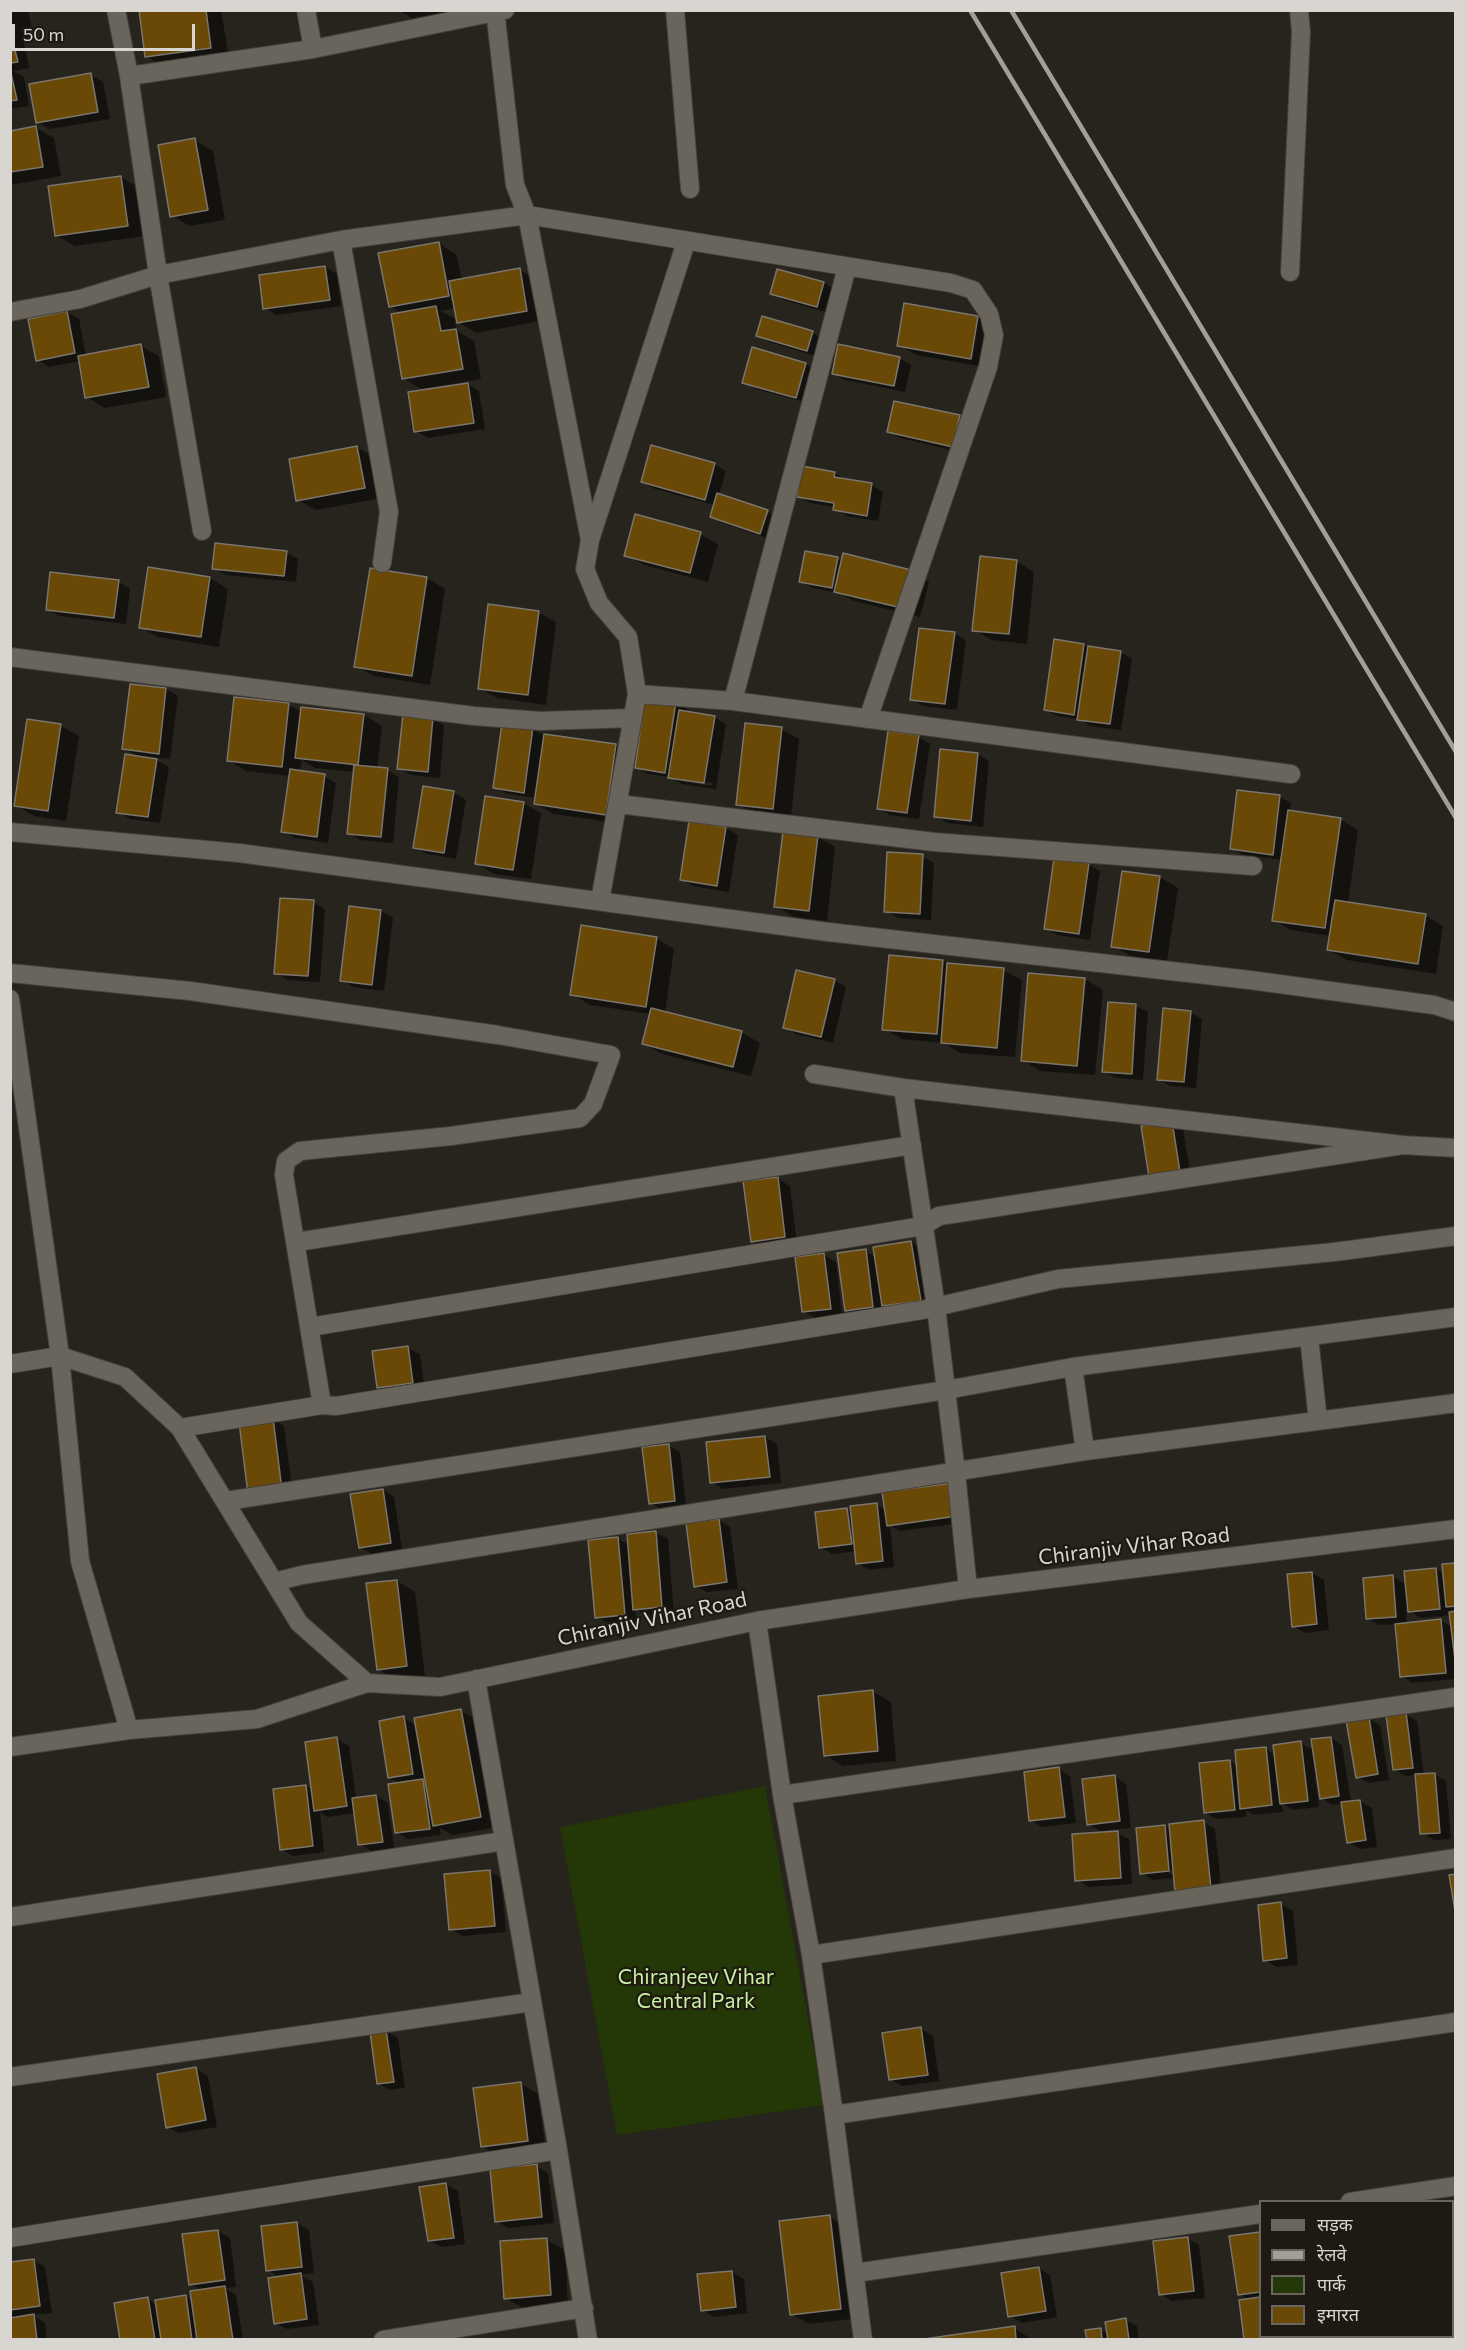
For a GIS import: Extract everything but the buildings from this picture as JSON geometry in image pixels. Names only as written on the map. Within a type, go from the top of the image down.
[{"type":"street","points":[[116,10],[129,76],[158,275],[202,531]]},
{"type":"street","points":[[306,10],[314,50]]},
{"type":"street","points":[[675,10],[690,189]]},
{"type":"street","points":[[1290,272],[1301,32],[1299,10]]},
{"type":"street","points":[[129,76],[314,50],[498,11],[516,185],[527,215],[590,540]]},
{"type":"street","points":[[10,312],[80,299],[158,275],[341,240],[527,215],[951,283],[973,290],[989,314],[994,335],[988,367],[868,719]]},
{"type":"street","points":[[341,240],[389,512],[382,563]]},
{"type":"street","points":[[600,902],[637,694],[628,637],[599,603],[585,569],[590,540],[686,242]]},
{"type":"street","points":[[733,700],[847,267]]},
{"type":"street","points":[[10,657],[474,716],[540,721],[633,718]]},
{"type":"street","points":[[637,694],[733,700],[1291,774]]},
{"type":"street","points":[[618,804],[934,842],[1253,866]]},
{"type":"street","points":[[10,832],[239,853],[828,932],[1250,980],[1434,1005],[1455,1012]]},
{"type":"street","points":[[10,973],[179,990],[486,1033],[611,1055],[593,1104],[580,1118],[451,1136],[300,1151],[286,1161],[284,1175],[297,1242],[322,1405]]},
{"type":"street","points":[[10,999],[60,1356],[80,1561],[129,1730]]},
{"type":"street","points":[[814,1074],[903,1088],[1403,1145],[1455,1148]]},
{"type":"street","points":[[903,1088],[936,1307],[968,1588]]},
{"type":"street","points":[[297,1242],[912,1145]]},
{"type":"street","points":[[310,1327],[923,1226],[939,1216],[1403,1145]]},
{"type":"street","points":[[180,1428],[322,1405],[348,1404],[936,1307],[1058,1279],[1334,1252],[1455,1236]]},
{"type":"street","points":[[226,1501],[946,1390],[1073,1367],[1455,1317]]},
{"type":"street","points":[[1309,1337],[1318,1421]]},
{"type":"street","points":[[10,1364],[60,1356],[125,1377],[180,1428],[299,1623],[367,1683]]},
{"type":"street","points":[[1073,1367],[1085,1451]]},
{"type":"street","points":[[274,1582],[302,1575],[1085,1451],[1455,1403]]},
{"type":"street","name":"Chiranjiv Vihar Road","points":[[367,1683],[440,1687],[757,1620],[968,1588],[1455,1529]]},
{"type":"street","points":[[757,1620],[782,1795],[811,1955],[863,2340]]},
{"type":"street","points":[[476,1679],[558,2150],[588,2340]]},
{"type":"street","points":[[10,1747],[129,1730],[257,1719],[367,1683]]},
{"type":"street","points":[[782,1795],[1455,1698]]},
{"type":"street","points":[[10,1917],[504,1841]]},
{"type":"street","points":[[811,1955],[1455,1858]]},
{"type":"street","points":[[10,2077],[532,2002]]},
{"type":"street","points":[[834,2115],[1455,2022]]},
{"type":"street","points":[[10,2238],[558,2150]]},
{"type":"street","points":[[1363,2200],[1455,2186]]},
{"type":"street","points":[[855,2273],[1259,2214]]},
{"type":"street","points":[[383,2340],[584,2308]]},
{"type":"green space","name":"Chiranjeev Vihar Central Park","points":[[765,1786],[824,2105],[617,2135],[560,1827]]},
{"type":"railway","points":[[970,10],[1456,818]]},
{"type":"railway","points":[[1011,10],[1456,752]]}]
